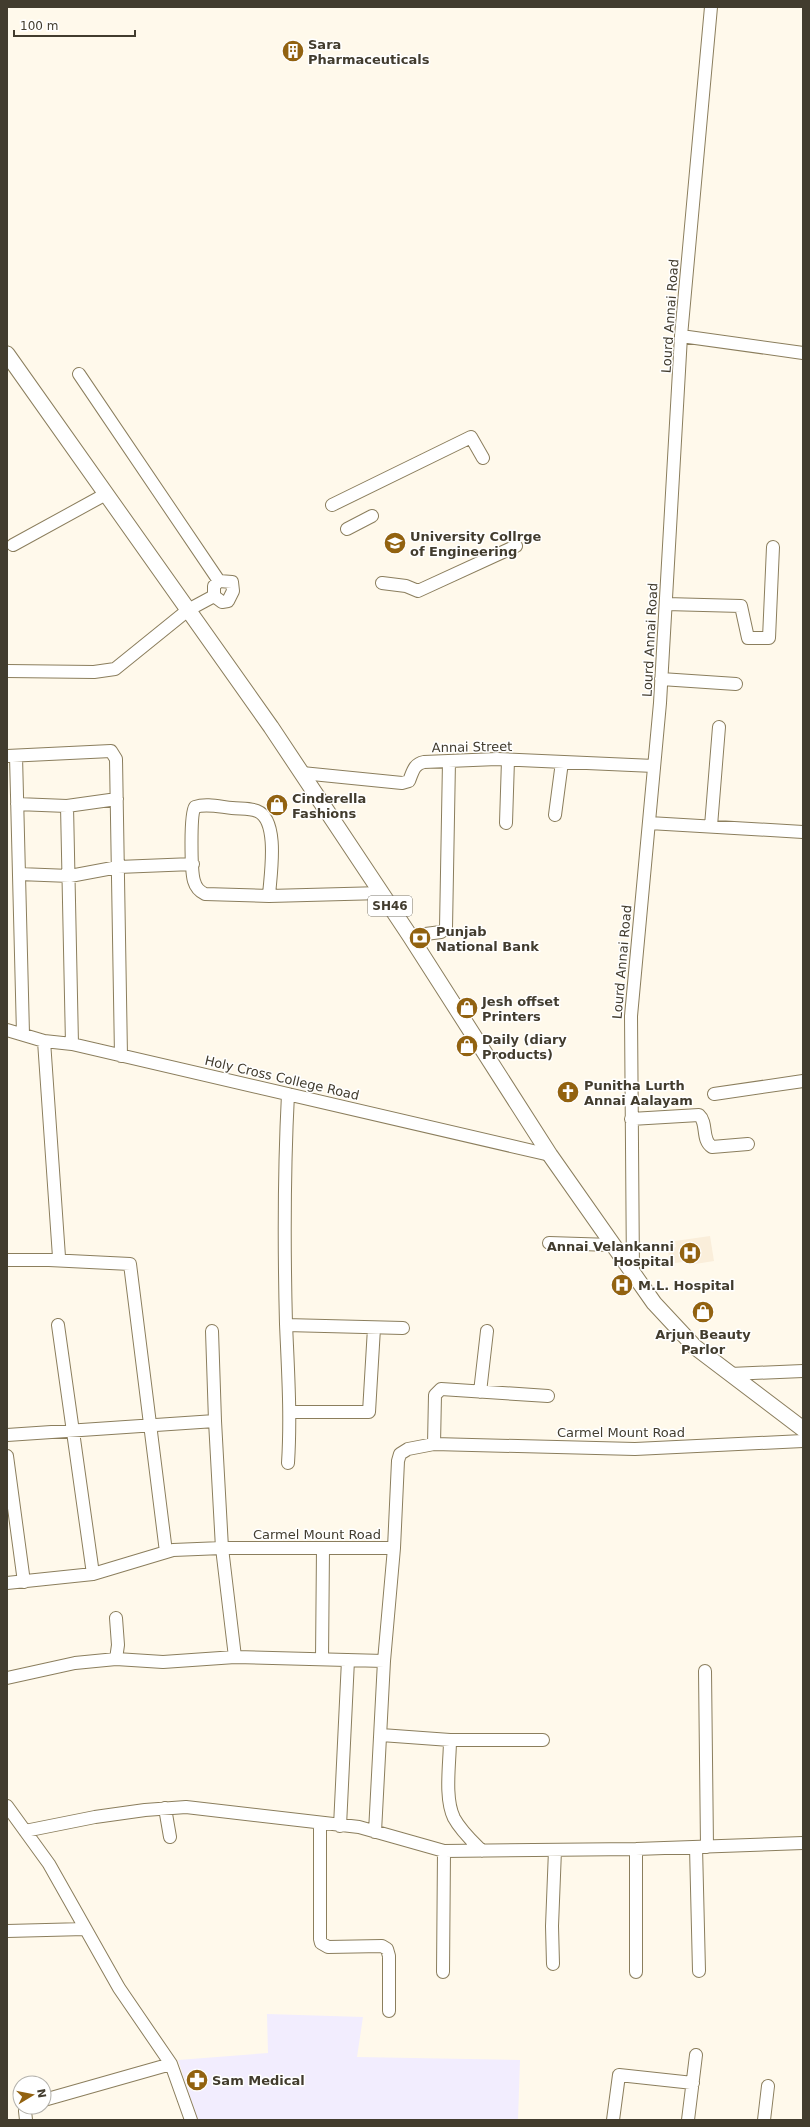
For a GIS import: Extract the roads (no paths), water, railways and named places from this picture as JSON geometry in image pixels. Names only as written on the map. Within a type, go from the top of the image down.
[{"type":"main road","name":"SH46","points":[[7,354],[302,773],[410,936],[550,1155],[654,1303],[695,1347],[803,1429]]},
{"type":"street","name":"Lourd Annai Road","points":[[633,1274],[631,1016],[662,679],[681,336],[711,7]]},
{"type":"street","points":[[681,336],[803,354]]},
{"type":"street","points":[[79,374],[219,581]]},
{"type":"street","points":[[332,505],[471,437],[483,458]]},
{"type":"street","points":[[13,545],[106,494]]},
{"type":"street","points":[[347,529],[372,516]]},
{"type":"street","points":[[382,584],[406,586],[418,592],[516,546]]},
{"type":"street","points":[[666,604],[741,606],[748,638],[769,638],[773,547]]},
{"type":"street","points":[[219,581],[232,582],[233,592],[228,601],[222,602],[214,596],[214,586],[219,581]]},
{"type":"street","points":[[7,671],[94,672],[115,669],[188,610],[214,596]]},
{"type":"street","points":[[662,679],[736,684]]},
{"type":"street","points":[[711,826],[719,727]]},
{"type":"street","points":[[23,1034],[17,804],[12,756],[111,751],[116,759],[122,1056]]},
{"type":"street","points":[[506,822],[508,760]]},
{"type":"street","name":"Annai Street","points":[[302,773],[402,783],[409,781],[414,767],[418,763],[508,760],[654,766]]},
{"type":"street","points":[[410,936],[441,932],[446,926],[450,761]]},
{"type":"street","points":[[555,815],[562,762]]},
{"type":"street","points":[[17,804],[67,806],[117,799]]},
{"type":"street","points":[[67,806],[70,876],[72,1044]]},
{"type":"street","points":[[269,896],[273,842],[270,830],[258,811],[202,806],[195,807],[191,820],[193,880],[198,890],[205,894],[269,896],[382,893]]},
{"type":"street","points":[[649,823],[803,832]]},
{"type":"street","points":[[19,874],[70,876],[118,867],[193,864]]},
{"type":"street","name":"Holy Cross College Road","points":[[7,1030],[44,1041],[72,1044],[550,1155]]},
{"type":"street","points":[[44,1041],[59,1252],[58,1258],[49,1260]]},
{"type":"street","points":[[714,1094],[803,1081]]},
{"type":"street","points":[[288,1094],[284,1164],[286,1324],[290,1412],[288,1463]]},
{"type":"street","points":[[631,1119],[700,1115],[703,1118],[706,1141],[712,1147],[748,1144]]},
{"type":"street","points":[[549,1243],[612,1245]]},
{"type":"street","points":[[7,1260],[49,1260],[130,1264],[166,1552]]},
{"type":"street","points":[[286,1324],[403,1328]]},
{"type":"street","points":[[58,1325],[93,1574]]},
{"type":"street","points":[[290,1412],[369,1412],[374,1328]]},
{"type":"street","points":[[212,1331],[222,1548],[235,1657]]},
{"type":"street","points":[[480,1392],[487,1331]]},
{"type":"street","points":[[730,1374],[803,1371]]},
{"type":"street","points":[[434,1444],[437,1392],[444,1389],[548,1396]]},
{"type":"street","points":[[7,1435],[215,1421]]},
{"type":"street","name":"Carmel Mount Road","points":[[7,1584],[93,1574],[174,1550],[222,1548],[394,1548],[398,1456],[408,1449],[434,1444],[635,1449],[803,1441]]},
{"type":"street","points":[[7,1456],[24,1582]]},
{"type":"street","points":[[322,1659],[323,1548]]},
{"type":"street","points":[[375,1832],[384,1661],[394,1548]]},
{"type":"street","points":[[116,1618],[118,1645],[116,1659]]},
{"type":"street","points":[[7,1678],[75,1663],[116,1659],[163,1662],[235,1657],[384,1661]]},
{"type":"street","points":[[340,1826],[348,1660]]},
{"type":"street","points":[[699,1971],[705,1671]]},
{"type":"street","points":[[381,1735],[450,1740],[543,1740]]},
{"type":"street","points":[[450,1740],[449,1801],[454,1817],[465,1833],[482,1851]]},
{"type":"street","points":[[7,1806],[49,1864],[119,1988],[171,2064],[191,2120]]},
{"type":"street","points":[[25,1831],[95,1817],[165,1808],[186,1808],[224,1810],[340,1826],[358,1827],[444,1851],[636,1849],[803,1843]]},
{"type":"street","points":[[165,1808],[170,1837]]},
{"type":"street","points":[[320,1823],[321,1943],[328,1946],[382,1946],[387,1949],[389,1956],[389,2011]]},
{"type":"street","points":[[636,1849],[636,1972]]},
{"type":"street","points":[[553,1964],[552,1926],[555,1850]]},
{"type":"street","points":[[444,1851],[444,1972]]},
{"type":"street","points":[[7,1931],[85,1928]]},
{"type":"street","points":[[688,2120],[696,2055]]},
{"type":"street","points":[[52,2098],[171,2064]]},
{"type":"street","points":[[613,2120],[619,2075],[693,2082]]},
{"type":"street","points":[[764,2120],[768,2086]]},
{"type":"place","name":"Sara Pharmaceuticals","points":[[293,51]]},
{"type":"place","name":"University Collrge of Engineering","points":[[395,543]]},
{"type":"place","name":"Cinderella Fashions","points":[[277,805]]},
{"type":"place","name":"Punjab National Bank","points":[[420,938]]},
{"type":"place","name":"Jesh offset Printers","points":[[467,1008]]},
{"type":"place","name":"Daily (diary Products)","points":[[467,1046]]},
{"type":"place","name":"Punitha Lurth Annai Aalayam","points":[[568,1092]]},
{"type":"place","name":"Annai Velankanni Hospital","points":[[690,1253]]},
{"type":"place","name":"M.L. Hospital","points":[[622,1285]]},
{"type":"place","name":"Arjun Beauty Parlor","points":[[703,1312]]},
{"type":"place","name":"Sam Medical","points":[[197,2080]]}]
